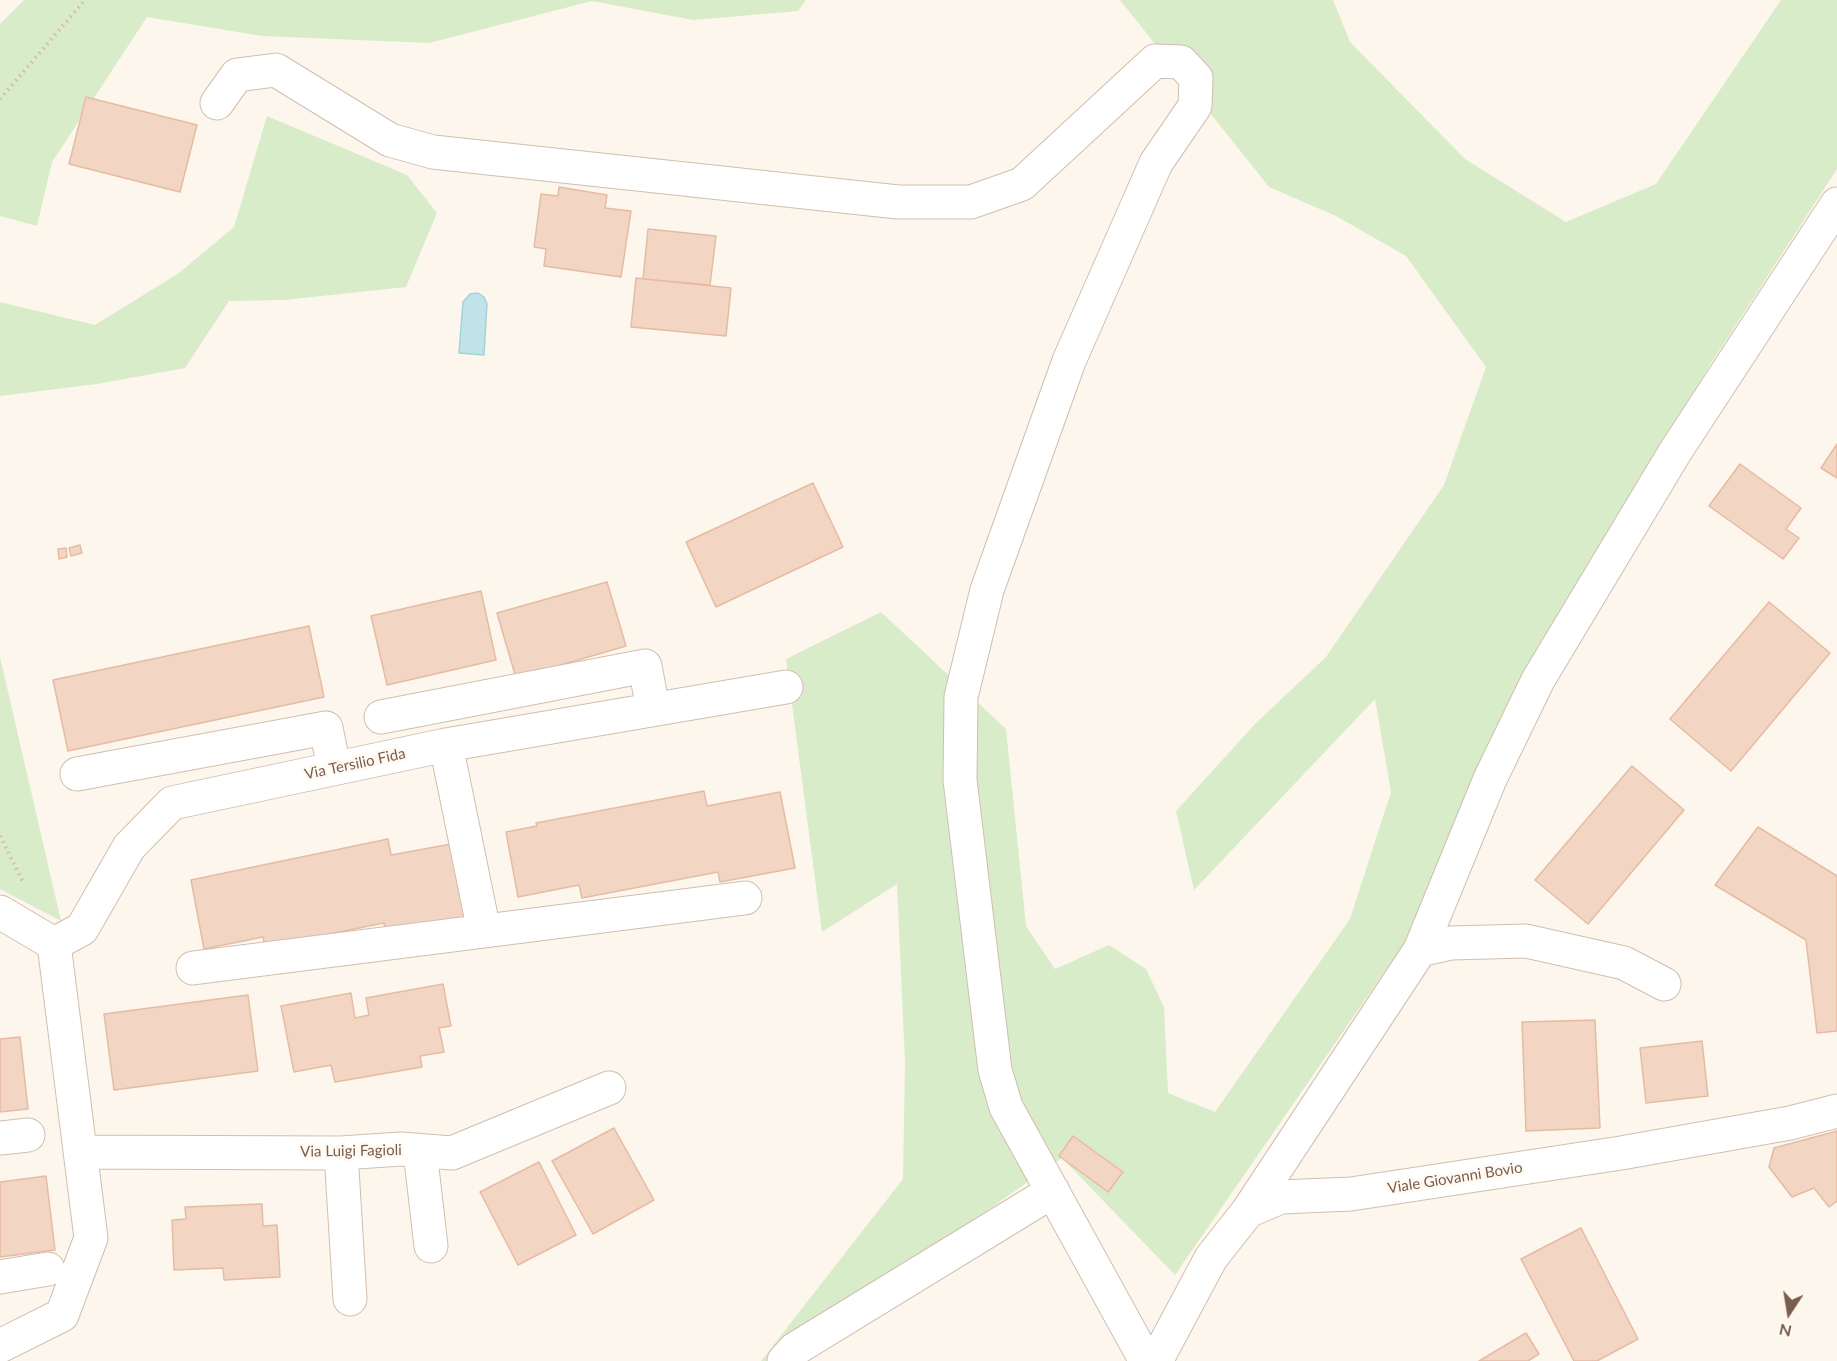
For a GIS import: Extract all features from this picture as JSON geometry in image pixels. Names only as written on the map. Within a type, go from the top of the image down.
[{"type":"street","points":[[217,103],[237,75],[276,70],[390,140],[433,152],[898,202],[971,202],[1022,184],[1155,61],[1181,62],[1196,78],[1195,106],[1156,163],[1068,361],[987,590],[961,697],[960,780],[994,1070],[1006,1107],[1146,1361]]},
{"type":"street","points":[[1248,1211],[1420,950],[1490,779],[1538,680],[1675,452],[1837,204]]},
{"type":"street","points":[[381,717],[645,666],[653,709]]},
{"type":"street","name":"Via Tersilio Fida","points":[[54,944],[82,929],[129,847],[172,803],[446,745],[786,687]]},
{"type":"street","points":[[77,774],[326,728],[334,768]]},
{"type":"street","points":[[446,745],[484,931]]},
{"type":"street","points":[[193,968],[744,898]]},
{"type":"street","points":[[0,912],[54,944],[91,1238],[62,1315],[0,1346]]},
{"type":"street","points":[[1420,950],[1451,943],[1526,940],[1624,963],[1664,984]]},
{"type":"street","name":"Via Luigi Fagioli","points":[[80,1152],[341,1153],[401,1149],[452,1153],[609,1088]]},
{"type":"street","name":"Viale Giovanni Bovio","points":[[1156,1361],[1211,1258],[1248,1211],[1281,1197],[1351,1194],[1574,1160],[1790,1123],[1837,1111]]},
{"type":"street","points":[[420,1151],[431,1246]]},
{"type":"street","points":[[341,1153],[350,1299]]},
{"type":"street","points":[[784,1361],[795,1349],[1053,1191]]},
{"type":"street","points":[[0,1277],[48,1269]]},
{"type":"path","points":[[0,99],[84,0]]},
{"type":"green space","points":[[24,0],[806,0],[798,11],[693,20],[592,1],[429,43],[262,36],[147,17],[52,162],[37,226],[0,216],[0,24]]},
{"type":"green space","points":[[1120,0],[1333,0],[1350,42],[1465,159],[1566,222],[1656,184],[1781,0],[1837,0],[1837,169],[1710,365],[1521,679],[1414,929],[1175,1275],[1062,1158],[772,1361],[761,1361],[903,1179],[905,1063],[897,884],[822,932],[786,659],[881,612],[1006,729],[1026,926],[1055,969],[1109,945],[1146,969],[1164,1007],[1168,1093],[1215,1112],[1350,919],[1391,792],[1375,699],[1194,890],[1176,811],[1255,724],[1326,657],[1444,485],[1486,367],[1406,256],[1336,216],[1269,187]]},
{"type":"green space","points":[[267,116],[407,175],[437,213],[406,287],[284,300],[229,301],[185,368],[97,384],[0,396],[0,302],[95,325],[179,273],[234,227]]},
{"type":"green space","points":[[0,657],[61,921],[0,889]]},
{"type":"water","points":[[478,293],[484,297],[487,304],[484,355],[459,353],[463,302],[470,294]]},
{"type":"building","points":[[86,97],[197,125],[180,192],[69,164]]},
{"type":"building","points":[[559,187],[607,195],[605,208],[631,211],[621,277],[544,266],[546,249],[534,247],[541,194],[558,196]]},
{"type":"building","points":[[648,229],[716,236],[710,285],[643,279]]},
{"type":"building","points":[[636,278],[731,288],[726,336],[631,327]]},
{"type":"building","points":[[1837,444],[1837,478],[1821,468]]},
{"type":"building","points":[[1740,464],[1801,508],[1786,529],[1799,538],[1783,559],[1709,506]]},
{"type":"building","points":[[813,483],[843,547],[716,607],[686,542]]},
{"type":"building","points":[[80,545],[82,553],[71,556],[69,548]]},
{"type":"building","points":[[66,548],[67,557],[59,559],[58,549]]},
{"type":"building","points":[[607,582],[626,646],[516,678],[497,613]]},
{"type":"building","points":[[481,591],[496,660],[387,685],[371,616]]},
{"type":"building","points":[[1769,602],[1830,653],[1731,771],[1670,719]]},
{"type":"building","points":[[309,626],[324,697],[68,751],[53,680]]},
{"type":"building","points":[[1632,766],[1684,810],[1588,924],[1535,880]]},
{"type":"building","points":[[704,791],[707,806],[780,792],[795,868],[720,882],[718,872],[582,898],[579,885],[518,897],[506,832],[537,826],[536,823]]},
{"type":"building","points":[[1758,827],[1837,876],[1837,1031],[1817,1033],[1806,940],[1715,885]]},
{"type":"building","points":[[388,839],[391,855],[457,843],[472,917],[386,933],[384,923],[265,947],[263,937],[204,949],[191,880]]},
{"type":"building","points":[[443,984],[451,1026],[439,1028],[444,1052],[420,1056],[422,1067],[335,1082],[331,1065],[294,1072],[281,1006],[351,993],[355,1018],[369,1015],[366,998]]},
{"type":"building","points":[[248,995],[258,1071],[114,1090],[104,1014]]},
{"type":"building","points":[[1595,1020],[1600,1128],[1526,1131],[1522,1022]]},
{"type":"building","points":[[20,1037],[28,1109],[0,1112],[0,1039]]},
{"type":"building","points":[[1702,1041],[1708,1096],[1646,1103],[1640,1048]]},
{"type":"building","points":[[614,1128],[654,1200],[593,1234],[552,1161]]},
{"type":"building","points":[[1837,1131],[1837,1201],[1829,1207],[1814,1188],[1792,1197],[1769,1167],[1774,1148]]},
{"type":"building","points":[[1073,1136],[1123,1172],[1108,1192],[1059,1156]]},
{"type":"building","points":[[539,1162],[576,1235],[518,1265],[480,1192]]},
{"type":"building","points":[[46,1176],[55,1250],[0,1257],[0,1182]]},
{"type":"building","points":[[262,1204],[263,1226],[277,1225],[280,1277],[224,1280],[223,1268],[174,1270],[172,1220],[186,1219],[185,1207]]},
{"type":"building","points":[[1581,1228],[1638,1339],[1597,1361],[1574,1361],[1521,1259]]},
{"type":"building","points":[[1526,1333],[1539,1354],[1528,1361],[1479,1361]]}]
